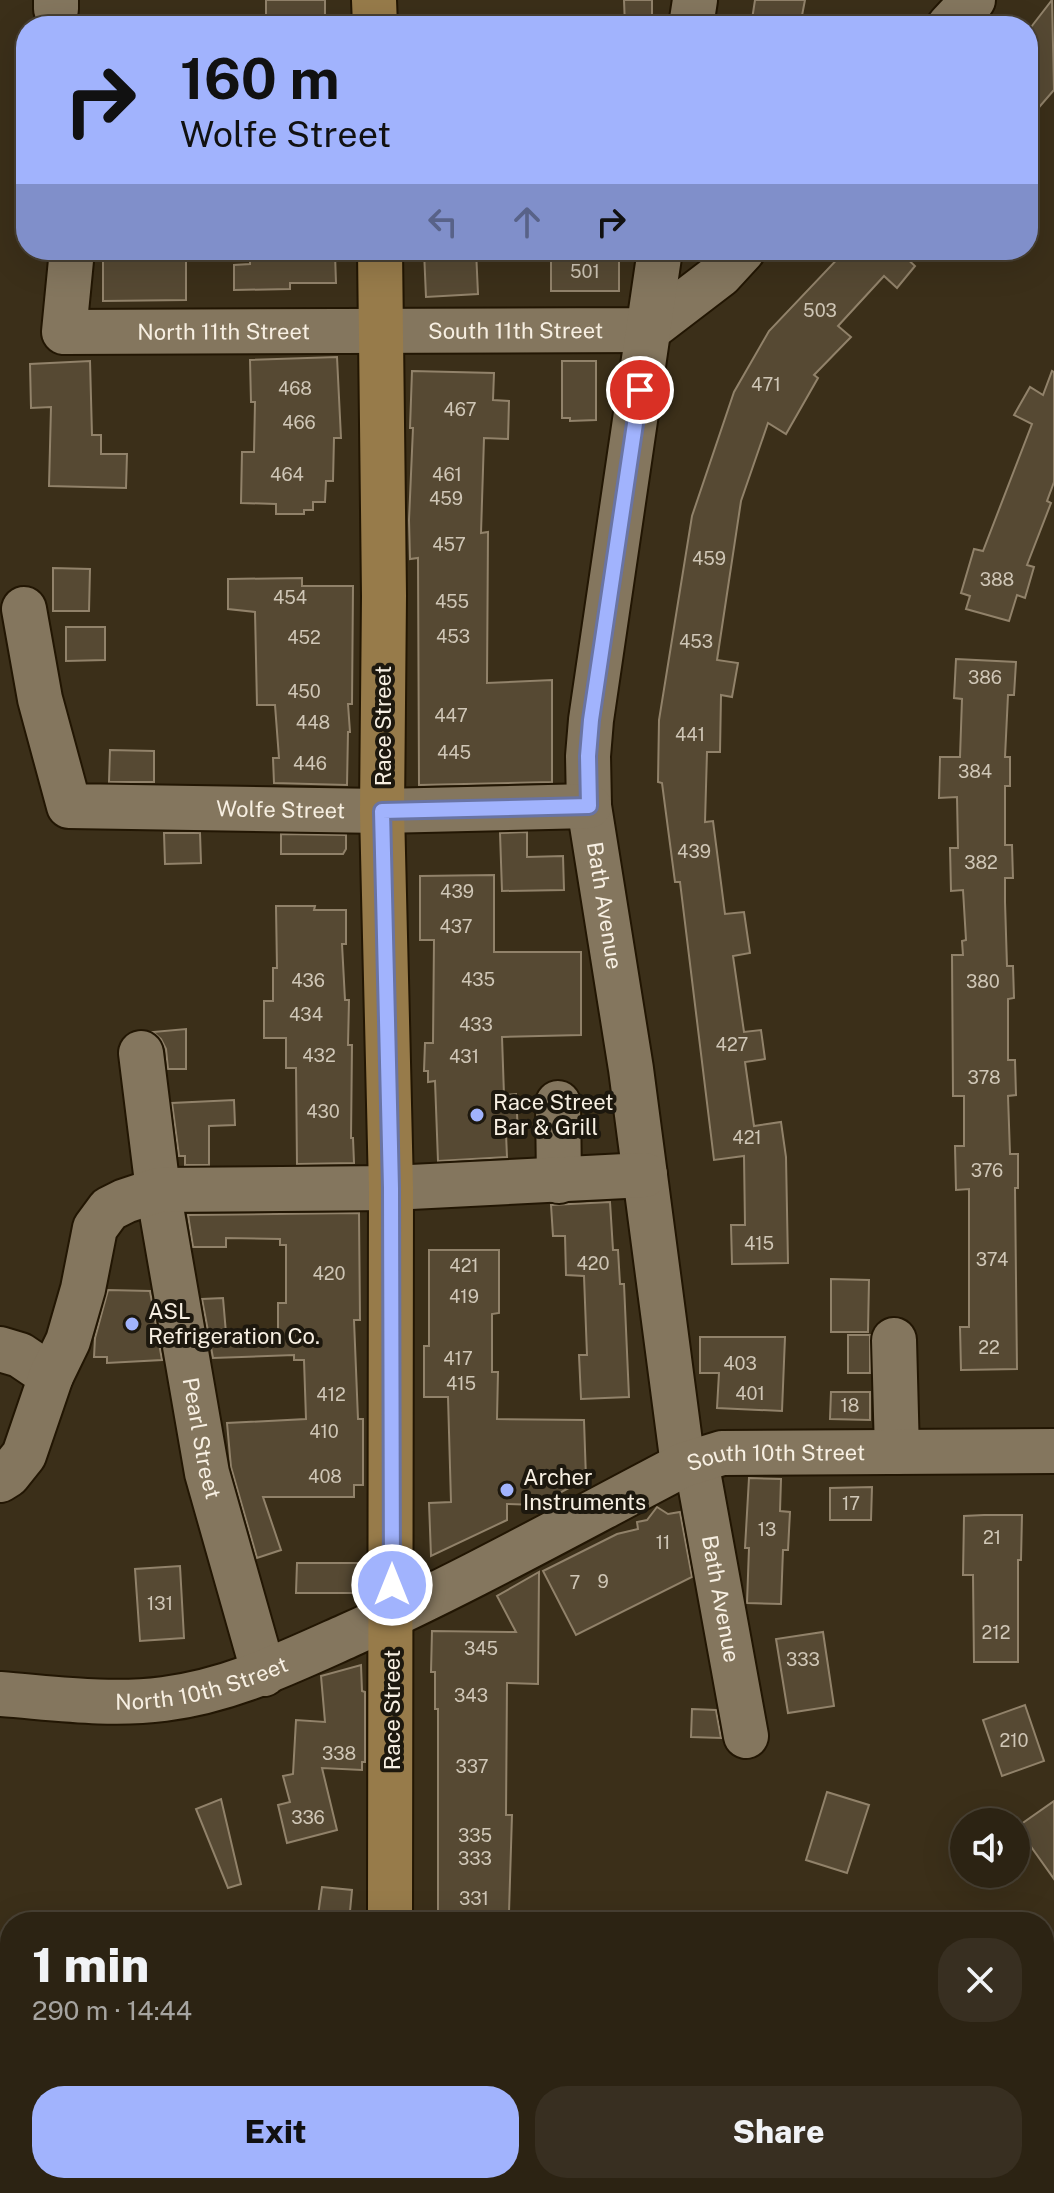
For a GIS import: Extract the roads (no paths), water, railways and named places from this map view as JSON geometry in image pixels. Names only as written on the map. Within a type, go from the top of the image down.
[{"type":"main road","name":"Race Street","points":[[380,260],[382,811],[391,1188],[390,1912]]},
{"type":"street","points":[[958,16],[973,0]]},
{"type":"street","name":"North 11th Street","points":[[71,260],[64,332],[382,333]]},
{"type":"street","name":"Bath Avenue","points":[[658,260],[591,720],[589,806],[689,1463],[746,1736]]},
{"type":"street","points":[[648,330],[720,275],[734,260]]},
{"type":"street","name":"South 11th Street","points":[[382,333],[648,330]]},
{"type":"street","name":"Wolfe Street","points":[[24,609],[40,699],[69,806],[382,811],[589,806]]},
{"type":"street","name":"Pearl Street","points":[[141,1053],[158,1190],[207,1473],[264,1674]]},
{"type":"street","points":[[558,1103],[559,1181]]},
{"type":"street","points":[[0,1480],[24,1455],[51,1376],[72,1328],[95,1228],[109,1209],[125,1201],[158,1190],[391,1188],[645,1175]]},
{"type":"street","points":[[894,1340],[897,1452]]},
{"type":"street","points":[[0,1349],[20,1355],[51,1376]]},
{"type":"street","name":"South 10th Street","points":[[392,1616],[689,1463],[722,1453],[1054,1451]]},
{"type":"street","name":"North 10th Street","points":[[0,1694],[105,1702],[164,1699],[221,1688],[264,1674],[392,1616]]},
{"type":"place","name":"Race Street Bar & Grill","points":[[477,1115]]},
{"type":"place","name":"ASL Refrigeration Co.","points":[[132,1324]]},
{"type":"place","name":"Archer Instruments","points":[[507,1490]]}]
